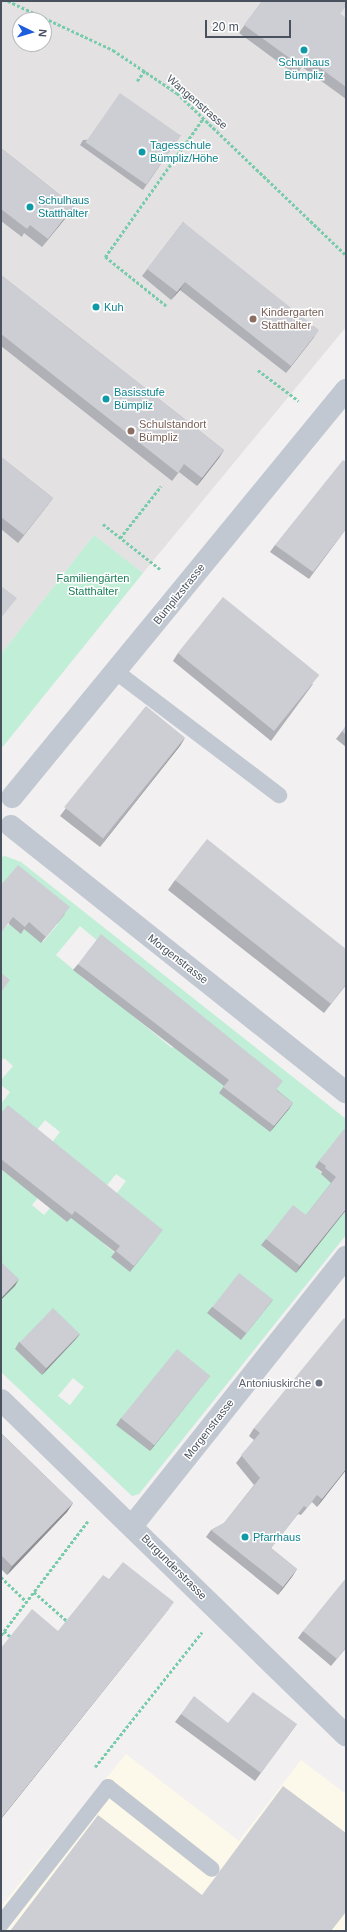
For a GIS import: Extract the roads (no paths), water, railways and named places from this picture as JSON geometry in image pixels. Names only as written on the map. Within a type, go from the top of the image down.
[{"type":"street","name":"Bümplizstrasse","points":[[6,792],[115,671],[346,390]]},
{"type":"street","points":[[6,792],[16,811],[6,829]]},
{"type":"street","name":"Morgenstrasse","points":[[6,829],[346,1092]]},
{"type":"street","name":"Morgenstrasse","points":[[132,1526],[346,1257]]},
{"type":"street","name":"Burgunderstrasse","points":[[1,1400],[346,1735]]},
{"type":"lane","points":[[115,671],[279,795]]},
{"type":"lane","points":[[1,1924],[108,1787],[212,1869]]},
{"type":"place","name":"Schulhaus Bümpliz","points":[[304,50]]},
{"type":"place","name":"Tagesschule Bümpliz/Höhe","points":[[142,152]]},
{"type":"place","name":"Schulhaus Statthalter","points":[[30,207]]},
{"type":"place","name":"Kuh","points":[[96,307]]},
{"type":"place","name":"Kindergarten Statthalter","points":[[253,319]]},
{"type":"place","name":"Basisstufe Bümpliz","points":[[106,399]]},
{"type":"place","name":"Schulstandort Bümpliz","points":[[131,431]]},
{"type":"place","name":"Antoniuskirche","points":[[319,1383]]},
{"type":"place","name":"Pfarrhaus","points":[[245,1537]]},
{"type":"park label","name":"Familiengärten Statthalter","points":[[93,585]]}]
